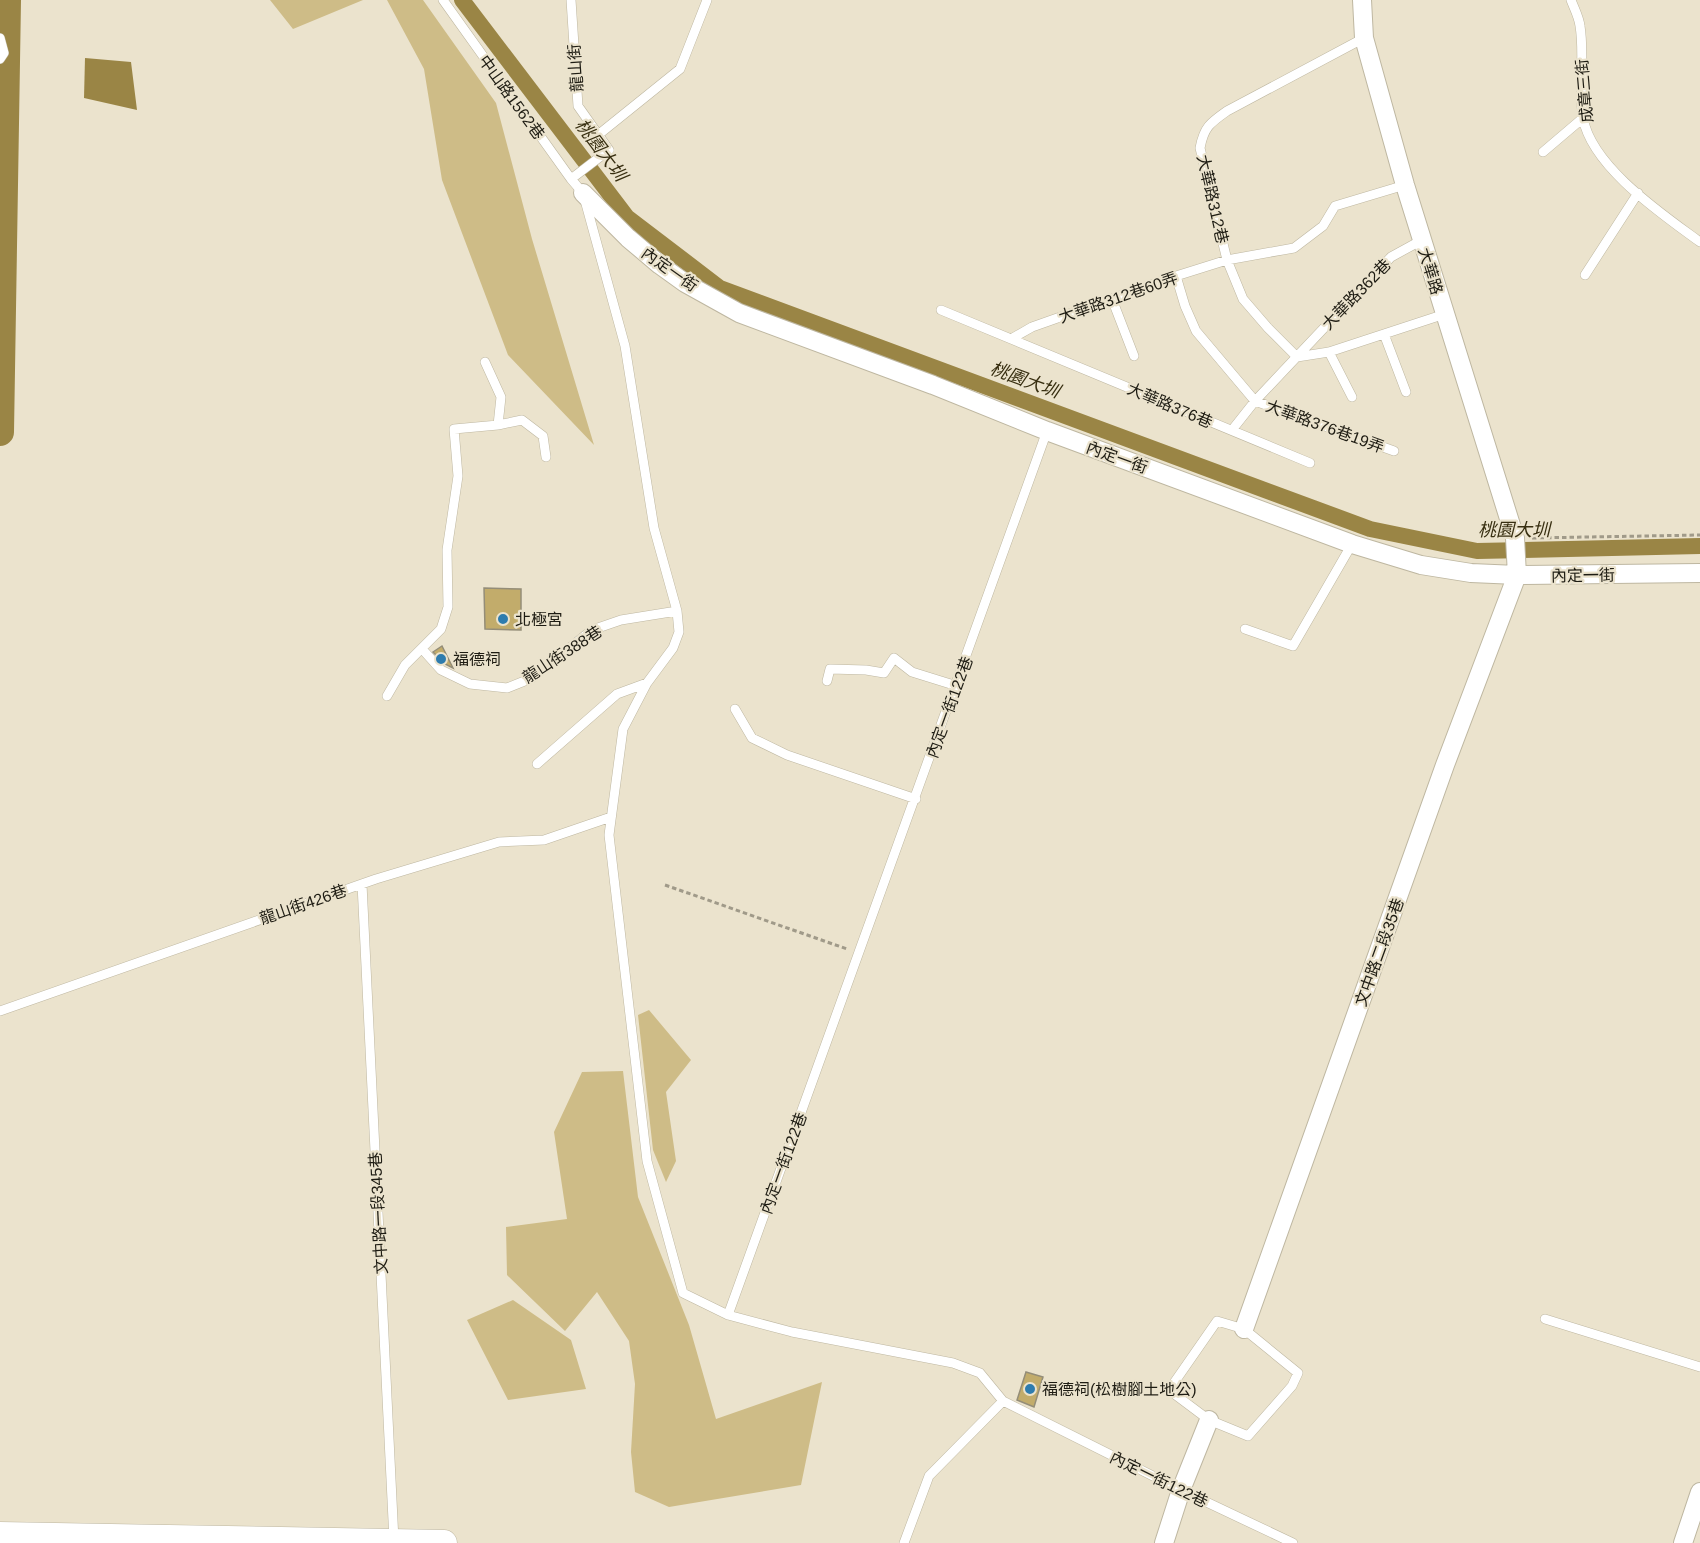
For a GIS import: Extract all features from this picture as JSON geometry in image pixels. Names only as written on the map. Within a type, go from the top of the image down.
[{"type":"street","name":"大華路","points":[[1362,0],[1364,38],[1444,315],[1515,538],[1517,575]]},
{"type":"street","name":"內定一街","points":[[583,193],[628,238],[660,265],[686,283],[739,313],[923,381],[1047,431],[1352,544],[1421,565],[1471,573],[1517,575],[1700,573]]},
{"type":"street","name":"文中路二段35巷","points":[[1244,1329],[1445,765],[1517,575]]},
{"type":"street","points":[[1164,1543],[1181,1490],[1209,1420]]},
{"type":"street","points":[[1683,1543],[1700,1492]]},
{"type":"street","points":[[15,1538],[444,1543]]},
{"type":"lane","name":"中山路1562巷","points":[[443,0],[583,193]]},
{"type":"lane","name":"龍山街","points":[[571,0],[578,106],[609,150],[571,178]]},
{"type":"lane","points":[[598,135],[680,69],[707,0]]},
{"type":"lane","name":"成章三街","points":[[1571,0],[1580,25],[1583,118],[1589,136],[1604,160],[1647,203],[1700,242]]},
{"type":"lane","points":[[0,38],[4,52],[0,59]]},
{"type":"lane","name":"大華路312巷","points":[[1297,357],[1243,299],[1227,260],[1200,148],[1203,134],[1210,123],[1227,111],[1364,38]]},
{"type":"lane","points":[[1543,152],[1583,118]]},
{"type":"lane","name":"大華路312巷60弄","points":[[1011,339],[1032,327],[1176,276],[1227,260],[1294,248],[1323,226],[1335,206],[1406,185]]},
{"type":"lane","points":[[583,193],[625,346],[654,528],[677,611],[679,632],[673,648],[647,683],[622,729],[609,834],[646,1161],[683,1293],[728,1315]]},
{"type":"lane","points":[[1585,275],[1638,193]]},
{"type":"lane","name":"大華路362巷","points":[[1297,357],[1391,257],[1422,240]]},
{"type":"lane","points":[[1176,276],[1196,331],[1255,401]]},
{"type":"lane","points":[[1112,299],[1134,356]]},
{"type":"lane","name":"大華路376巷","points":[[941,310],[1232,430],[1255,401],[1297,357]]},
{"type":"lane","points":[[1297,357],[1329,352],[1444,315]]},
{"type":"lane","points":[[1384,334],[1406,392]]},
{"type":"lane","points":[[1329,352],[1352,397]]},
{"type":"lane","points":[[485,362],[501,397],[498,425]]},
{"type":"lane","name":"大華路376巷19弄","points":[[1255,401],[1394,451]]},
{"type":"lane","points":[[387,696],[405,665],[423,650],[441,629],[448,607],[447,550],[458,476],[454,429],[498,425],[522,420],[543,436],[546,457]]},
{"type":"lane","points":[[1232,430],[1310,463]]},
{"type":"lane","name":"內定一街122巷","points":[[1047,431],[957,686],[728,1315],[792,1332],[953,1363],[980,1373],[1003,1401],[1293,1543]]},
{"type":"lane","points":[[1245,629],[1293,646],[1352,544]]},
{"type":"lane","name":"龍山街388巷","points":[[423,650],[441,670],[470,684],[507,688],[532,678],[592,630],[621,620],[677,611]]},
{"type":"lane","points":[[827,681],[830,669],[884,673],[894,658],[912,672],[957,686]]},
{"type":"lane","points":[[537,764],[618,694],[647,683]]},
{"type":"lane","points":[[735,709],[752,738],[787,755],[916,799]]},
{"type":"lane","name":"龍山街426巷","points":[[0,1011],[362,884],[499,842],[544,840],[612,817]]},
{"type":"lane","name":"文中路一段345巷","points":[[362,884],[394,1543]]},
{"type":"lane","points":[[1545,1319],[1700,1367]]},
{"type":"lane","points":[[1217,1321],[1244,1329],[1298,1373],[1292,1386],[1248,1436],[1209,1420],[1169,1389],[1217,1321]]},
{"type":"lane","points":[[904,1543],[929,1476],[1003,1401]]},
{"type":"path","points":[[1515,538],[1700,535]]},
{"type":"path","points":[[665,885],[860,954]]},
{"type":"shaded area","points":[[270,0],[363,0],[293,29]]},
{"type":"shaded area","points":[[387,0],[423,0],[496,103],[532,239],[594,445],[508,355],[442,180],[424,69]]},
{"type":"shaded area","points":[[85,58],[131,62],[137,110],[84,98]]},
{"type":"shaded area","points":[[649,1010],[691,1060],[666,1092],[676,1161],[666,1182],[653,1150],[638,1015]]},
{"type":"shaded area","points":[[623,1071],[638,1197],[689,1325],[716,1419],[822,1382],[801,1485],[669,1507],[635,1492],[631,1452],[635,1384],[629,1341],[597,1292],[565,1331],[507,1275],[506,1227],[567,1219],[554,1132],[582,1072]]},
{"type":"shaded area","points":[[513,1300],[571,1340],[586,1389],[508,1400],[467,1320]]},
{"type":"building","name":"北極宮","points":[[484,588],[521,589],[521,630],[485,629]]},
{"type":"building","points":[[442,646],[453,668],[445,664],[433,652]]},
{"type":"building","name":"福德祠(松樹腳土地公)","points":[[1026,1372],[1043,1377],[1034,1407],[1017,1400]]},
{"type":"waterway","points":[[0,432],[7,0]]},
{"type":"waterway","name":"桃園大圳","points":[[462,0],[627,217],[720,288],[1370,529],[1477,551],[1700,546]]},
{"type":"place","name":"北極宮","points":[[503,619]]},
{"type":"place","name":"福德祠","points":[[441,659]]},
{"type":"place","name":"福德祠(松樹腳土地公)","points":[[1030,1389]]}]
